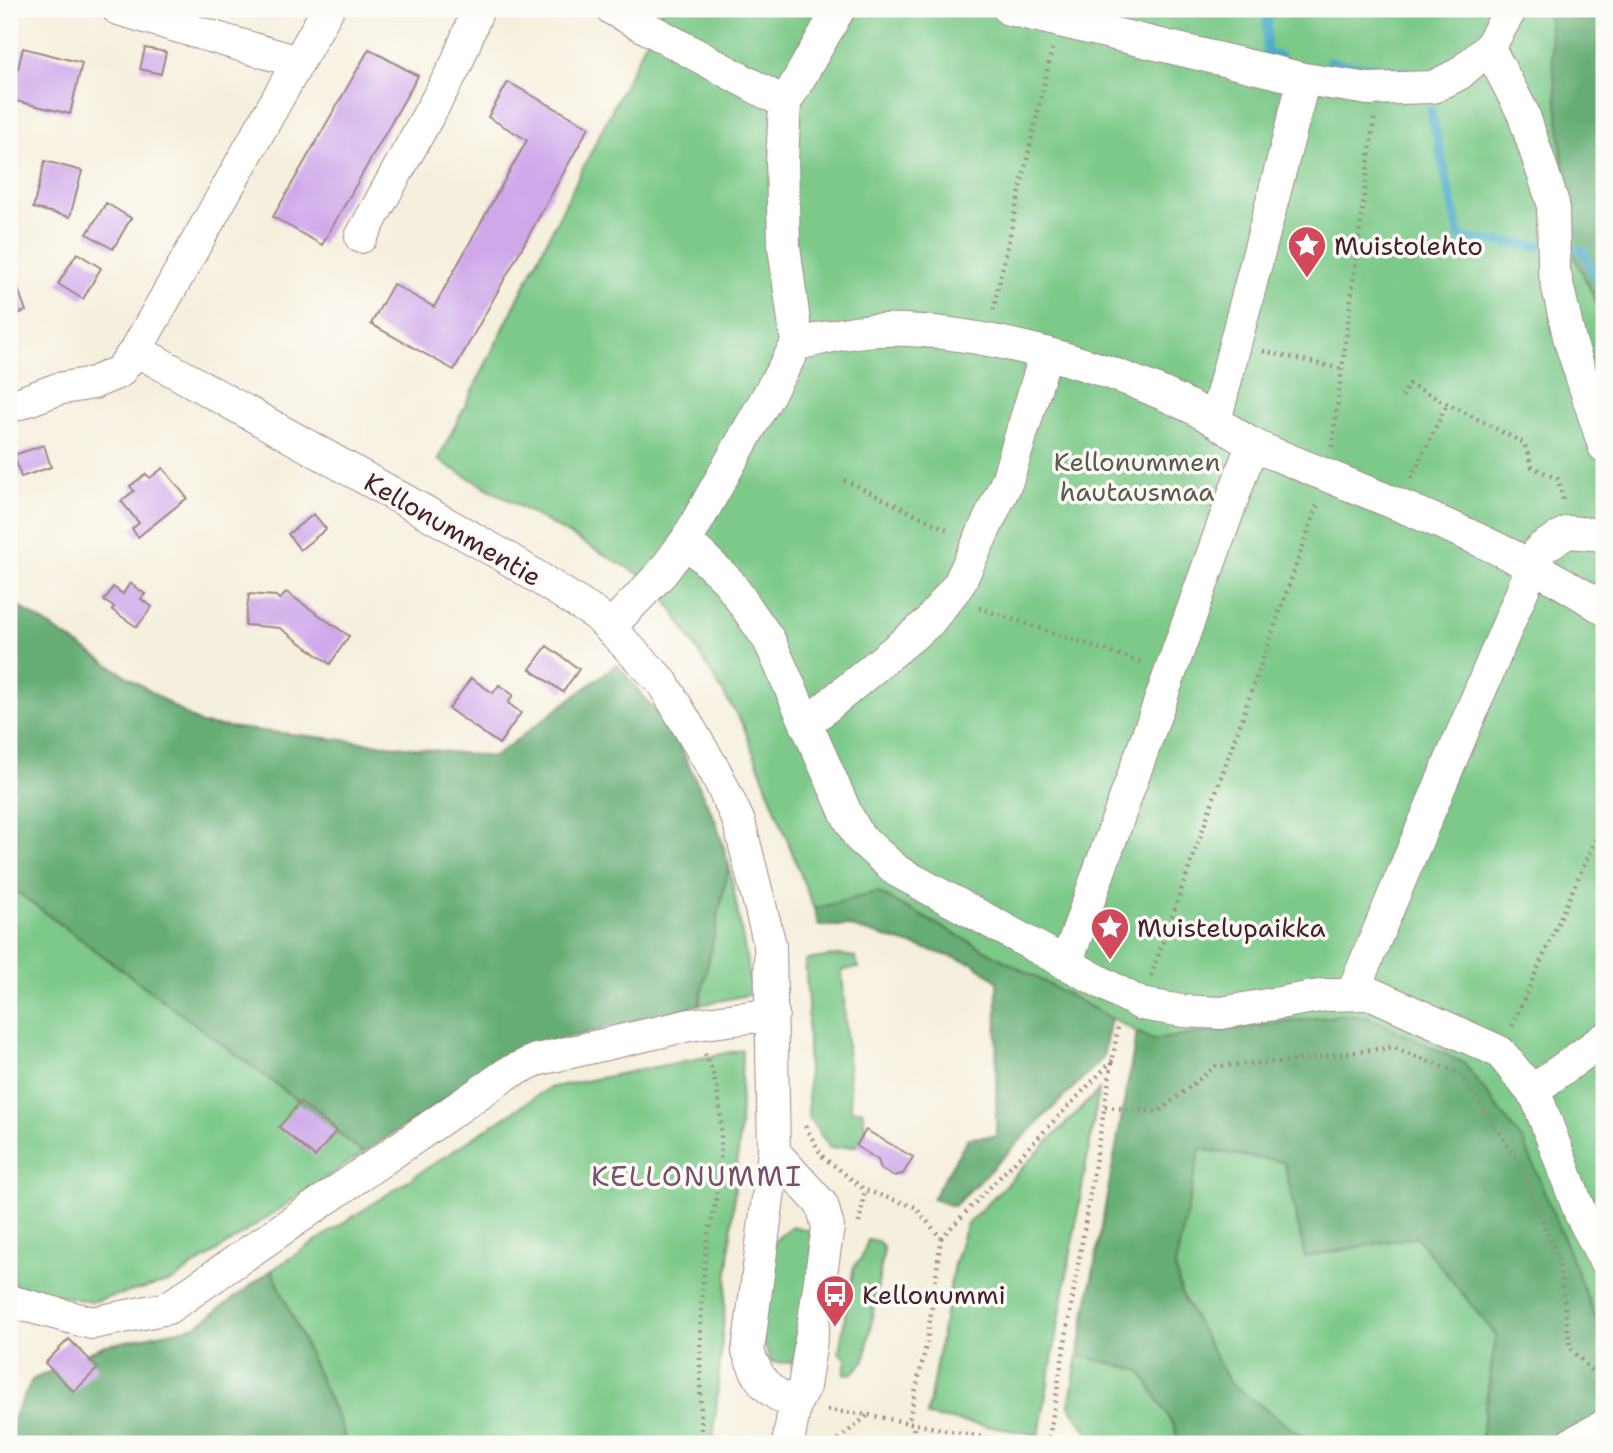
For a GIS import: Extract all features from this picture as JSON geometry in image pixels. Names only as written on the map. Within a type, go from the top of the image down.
[{"type":"street","points":[[118,9],[298,62]]},
{"type":"street","points":[[9,407],[58,388],[93,383],[119,372],[136,350],[328,9]]},
{"type":"street","points":[[361,237],[456,65],[478,9]]},
{"type":"street","points":[[612,9],[785,103]]},
{"type":"street","points":[[609,628],[661,574],[686,541],[797,344],[785,246],[782,161],[785,103],[839,9]]},
{"type":"street","points":[[1009,9],[1304,79],[1378,89],[1433,87],[1459,74],[1489,48],[1511,9]]},
{"type":"street","points":[[1489,48],[1523,113],[1553,203],[1553,270],[1570,341],[1604,446]]},
{"type":"street","points":[[1215,421],[1304,79]]},
{"type":"street","points":[[797,344],[855,332],[902,330],[1046,353],[1114,372],[1189,406],[1252,444],[1398,504],[1532,566],[1569,585],[1604,609]]},
{"type":"street","name":"Kellonummentie","points":[[136,350],[504,556],[597,615],[662,682],[716,773],[739,822],[769,944],[773,1014],[774,1152],[748,1351],[757,1377],[777,1396],[795,1404]]},
{"type":"street","points":[[806,724],[929,622],[948,598],[979,544],[1007,481],[1046,353]]},
{"type":"street","points":[[1066,964],[1252,444]]},
{"type":"street","points":[[1352,995],[1541,549],[1567,532],[1604,535]]},
{"type":"street","points":[[686,541],[728,581],[748,607],[769,640],[846,813],[859,836],[897,871],[1141,1004],[1183,1011],[1221,1013],[1325,995],[1372,994],[1500,1052],[1532,1091],[1553,1135],[1592,1241],[1604,1259]]},
{"type":"street","points":[[9,1301],[92,1323],[168,1308],[508,1073],[536,1060],[690,1025],[773,1014]]},
{"type":"street","points":[[1532,1091],[1604,1039]]},
{"type":"street","points":[[774,1152],[822,1205],[828,1227],[804,1387],[795,1404],[788,1444]]},
{"type":"street","points":[[1571,1444],[1601,1427]]},
{"type":"path","points":[[986,342],[1058,20]]},
{"type":"path","points":[[1141,1004],[1328,476],[1378,89]]},
{"type":"path","points":[[1235,345],[1342,369]]},
{"type":"path","points":[[1402,397],[1409,384],[1524,443],[1532,467],[1558,479],[1567,532]]},
{"type":"path","points":[[1398,504],[1447,404]]},
{"type":"path","points":[[844,480],[979,544]]},
{"type":"path","points":[[948,598],[1171,672]]},
{"type":"path","points":[[1500,1052],[1604,820]]},
{"type":"path","points":[[690,1025],[715,1074],[721,1128],[713,1214],[707,1238],[699,1358],[702,1444]]},
{"type":"path","points":[[1105,1107],[1158,1112],[1216,1066],[1283,1062],[1392,1047],[1459,1073],[1521,1165],[1559,1263],[1570,1347],[1599,1380],[1601,1427]]},
{"type":"path","points":[[912,1444],[911,1424],[927,1342],[941,1238],[1113,1060],[1048,1444]]},
{"type":"path","points":[[803,1122],[822,1156],[865,1190],[915,1207],[941,1238]]},
{"type":"path","points":[[795,1404],[869,1415],[1017,1444]]},
{"type":"path","points":[[833,1444],[869,1415]]},
{"type":"green space","name":"Kellonummen hautausmaa","points":[[662,9],[1548,9],[1571,249],[1604,318],[1604,1339],[1525,1144],[1342,1015],[1152,1040],[877,892],[814,909],[743,725],[662,593],[642,576],[438,460]]},
{"type":"green space","points":[[1548,9],[1604,9],[1604,318],[1571,249]]},
{"type":"green space","points":[[9,600],[201,724],[494,757],[617,664],[675,736],[716,822],[729,865],[699,1005],[523,1049],[363,1153],[300,1102],[9,886]]},
{"type":"green space","points":[[729,865],[753,994],[699,1005]]},
{"type":"green space","points":[[9,886],[300,1102],[363,1153],[172,1281],[91,1302],[17,1286],[9,1280]]},
{"type":"green space","points":[[877,892],[1111,1018],[1103,1058],[954,1206],[932,1199],[968,1138],[996,1136],[997,981],[973,963],[848,926],[819,926],[814,909]]},
{"type":"green space","points":[[839,955],[855,957],[859,968],[842,970],[851,1110],[862,1110],[866,1130],[856,1146],[830,1148],[808,1116],[808,1003],[805,960]]},
{"type":"green space","points":[[1342,1015],[1370,1018],[1464,1063],[1525,1144],[1604,1339],[1604,1417],[1582,1423],[1552,1444],[1480,1444],[1496,1335],[1416,1236],[1305,1257],[1284,1162],[1200,1149],[1175,1267],[1181,1293],[1229,1382],[1312,1444],[1178,1444],[1175,1428],[1141,1371],[1078,1355],[1137,1032],[1152,1040]]},
{"type":"green space","points":[[742,1050],[740,1129],[713,1444],[332,1444],[345,1435],[272,1270],[549,1088]]},
{"type":"green space","points":[[1099,1090],[1039,1435],[927,1416],[954,1265],[966,1225]]},
{"type":"green space","points":[[1199,1149],[1285,1162],[1305,1257],[1416,1236],[1496,1335],[1480,1444],[1312,1444],[1229,1382],[1181,1293],[1175,1267]]},
{"type":"green space","points":[[792,1226],[811,1231],[816,1246],[800,1350],[790,1363],[771,1362],[760,1331],[771,1244]]},
{"type":"green space","points":[[868,1240],[878,1241],[884,1249],[865,1360],[853,1373],[844,1374],[846,1358],[839,1352],[854,1266],[861,1259]]},
{"type":"green space","points":[[272,1270],[345,1436],[332,1444],[9,1444],[9,1426],[32,1380],[103,1346],[196,1326]]},
{"type":"green space","points":[[1078,1355],[1141,1371],[1175,1428],[1178,1444],[1088,1444],[1090,1435],[1069,1406]]},
{"type":"building","points":[[23,48],[82,63],[70,114],[16,101],[14,110],[9,108],[9,67],[18,69]]},
{"type":"building","points":[[145,48],[166,52],[161,74],[140,69]]},
{"type":"building","points":[[369,49],[418,76],[322,245],[273,217]]},
{"type":"building","points":[[508,82],[589,127],[454,370],[371,324],[393,284],[434,307],[527,140],[488,117]]},
{"type":"building","points":[[45,161],[82,171],[70,217],[33,208]]},
{"type":"building","points":[[106,203],[131,218],[113,249],[87,234]]},
{"type":"building","points":[[77,253],[101,268],[83,299],[58,284]]},
{"type":"building","points":[[13,275],[26,311],[9,317],[9,276]]},
{"type":"building","points":[[44,445],[51,467],[21,477],[14,455]]},
{"type":"building","points":[[163,468],[187,498],[138,537],[132,529],[139,523],[121,501],[134,491],[130,486],[146,474],[150,478]]},
{"type":"building","points":[[314,514],[326,529],[300,550],[288,534]]},
{"type":"building","points":[[130,583],[145,594],[141,599],[152,607],[137,627],[112,610],[114,607],[104,601],[113,587],[123,594]]},
{"type":"building","points":[[286,592],[349,636],[330,664],[280,628],[245,625],[249,594],[276,596],[280,600]]},
{"type":"building","points":[[547,646],[579,669],[563,692],[530,669]]},
{"type":"building","points":[[471,678],[493,693],[499,685],[513,695],[508,703],[521,713],[499,744],[449,709]]},
{"type":"building","points":[[300,1102],[336,1131],[315,1157],[279,1127]]},
{"type":"building","points":[[866,1130],[913,1157],[903,1174],[893,1176],[881,1169],[878,1160],[856,1146]]},
{"type":"building","points":[[69,1339],[98,1368],[74,1392],[45,1363]]},
{"type":"waterway","points":[[1268,9],[1266,54],[1280,56]]},
{"type":"waterway","points":[[1330,62],[1411,73]]},
{"type":"waterway","points":[[1431,111],[1460,238],[1541,246]]},
{"type":"waterway","points":[[1578,250],[1583,251],[1604,294]]},
{"type":"place","name":"Muistolehto","points":[[1307,279]]},
{"type":"place","name":"Muistelupaikka","points":[[1110,961]]},
{"type":"place","name":"Kellonummi","points":[[835,1328]]},
{"type":"district","name":"KELLONUMMI","points":[[697,1176]]}]
